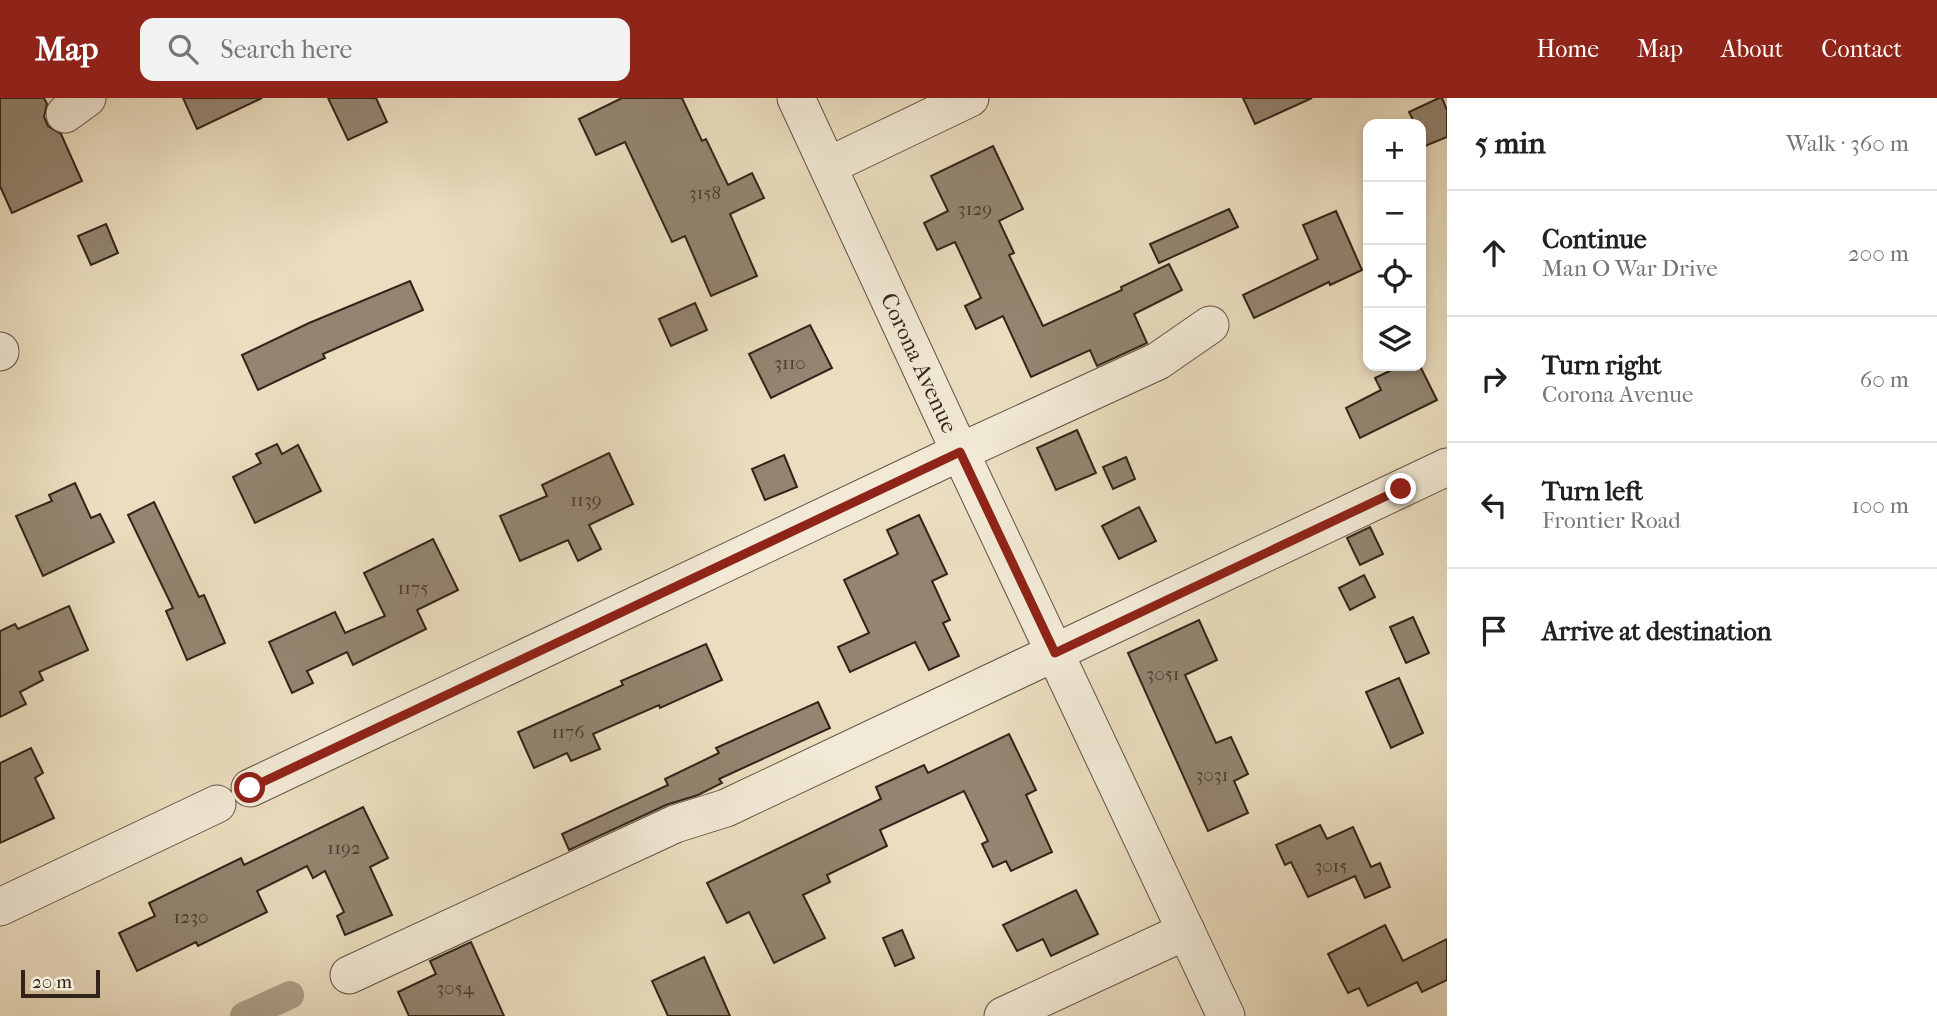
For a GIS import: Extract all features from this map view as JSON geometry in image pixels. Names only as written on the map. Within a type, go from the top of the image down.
[{"type":"street","name":"Corona Avenue","points":[[796,98],[1226,1016]]},
{"type":"street","points":[[828,166],[970,98]]},
{"type":"street","points":[[250,788],[1158,361],[1210,325]]},
{"type":"street","points":[[349,975],[675,824],[726,808],[1447,467]]},
{"type":"street","points":[[0,907],[217,804]]},
{"type":"street","points":[[1003,1016],[1186,931]]},
{"type":"building","points":[[0,98],[44,98],[47,104],[44,117],[48,126],[61,134],[82,181],[12,213],[0,186]]},
{"type":"building","points":[[183,98],[262,98],[197,129]]},
{"type":"building","points":[[328,98],[376,98],[387,122],[348,140]]},
{"type":"building","points":[[622,98],[682,98],[702,141],[706,139],[728,185],[752,173],[764,198],[730,214],[757,276],[711,296],[685,236],[672,242],[625,142],[596,155],[579,119]]},
{"type":"building","points":[[1243,98],[1312,98],[1255,124]]},
{"type":"building","points":[[1442,98],[1447,110],[1447,137],[1426,146],[1426,119],[1412,119],[1409,112]]},
{"type":"building","points":[[993,146],[1023,209],[999,221],[1014,253],[1009,255],[1043,326],[1122,290],[1121,287],[1169,264],[1182,290],[1134,314],[1147,343],[1097,366],[1090,350],[1031,377],[1003,316],[976,329],[965,306],[981,298],[955,242],[937,250],[924,223],[948,211],[931,176]]},
{"type":"building","points":[[1229,209],[1238,227],[1159,263],[1150,244]]},
{"type":"building","points":[[1336,211],[1362,270],[1330,285],[1329,282],[1254,318],[1243,295],[1318,259],[1303,225]]},
{"type":"building","points":[[106,224],[118,253],[91,265],[78,236]]},
{"type":"building","points":[[410,281],[423,310],[323,354],[325,358],[258,390],[242,355],[309,323]]},
{"type":"building","points":[[695,303],[707,330],[671,346],[659,319]]},
{"type":"building","points":[[810,325],[832,368],[771,398],[749,354]]},
{"type":"building","points":[[1390,371],[1422,371],[1437,400],[1360,438],[1346,408],[1381,390],[1375,378]]},
{"type":"building","points":[[1077,430],[1096,473],[1056,490],[1037,448]]},
{"type":"building","points":[[277,444],[282,454],[298,445],[321,491],[255,523],[233,477],[261,463],[256,454]]},
{"type":"building","points":[[609,453],[633,504],[589,525],[601,549],[578,561],[568,540],[520,561],[500,516],[547,496],[542,485]]},
{"type":"building","points":[[784,455],[797,487],[765,500],[752,469]]},
{"type":"building","points":[[1126,457],[1135,479],[1113,489],[1103,467]]},
{"type":"building","points":[[75,483],[91,518],[100,514],[114,542],[43,576],[16,516],[52,501],[49,495]]},
{"type":"building","points":[[154,502],[199,597],[204,595],[225,643],[187,660],[166,611],[173,608],[128,515]]},
{"type":"building","points":[[1139,507],[1156,541],[1119,559],[1102,526]]},
{"type":"building","points":[[919,515],[947,574],[932,581],[950,620],[943,623],[959,656],[929,670],[915,642],[850,672],[838,647],[869,633],[844,580],[898,554],[887,530]]},
{"type":"building","points":[[1370,527],[1383,554],[1360,565],[1347,538]]},
{"type":"building","points":[[433,539],[458,590],[417,610],[426,629],[353,665],[347,652],[307,671],[313,683],[292,693],[269,642],[335,612],[345,633],[385,616],[364,573]]},
{"type":"building","points":[[1364,575],[1375,597],[1350,610],[1339,588]]},
{"type":"building","points":[[69,606],[88,650],[39,672],[43,680],[20,692],[26,704],[0,717],[0,631],[15,624],[18,629]]},
{"type":"building","points":[[1413,617],[1429,653],[1406,663],[1390,627]]},
{"type":"building","points":[[1199,620],[1217,660],[1185,675],[1216,743],[1231,737],[1248,774],[1234,781],[1248,813],[1208,831],[1128,653]]},
{"type":"building","points":[[706,644],[722,680],[593,734],[600,749],[571,761],[567,753],[534,768],[518,732],[623,685],[621,681]]},
{"type":"building","points":[[1399,678],[1423,733],[1391,748],[1366,692]]},
{"type":"building","points":[[818,702],[830,728],[719,779],[722,783],[698,795],[666,805],[569,850],[562,834],[668,785],[665,779],[719,753],[716,748]]},
{"type":"building","points":[[1009,734],[1036,790],[1026,795],[1052,852],[1011,871],[1006,861],[993,867],[982,844],[988,841],[964,791],[880,830],[887,846],[827,875],[830,882],[803,895],[825,938],[774,963],[749,912],[727,923],[707,883],[881,799],[876,787],[924,765],[928,773]]},
{"type":"building","points":[[31,748],[43,773],[35,778],[54,818],[0,843],[0,763]]},
{"type":"building","points":[[363,807],[388,858],[370,867],[392,915],[345,935],[337,916],[344,912],[325,871],[313,878],[307,866],[257,891],[267,912],[198,946],[196,942],[137,971],[119,933],[155,916],[149,903],[241,858],[244,865]]},
{"type":"building","points":[[1320,825],[1327,839],[1353,827],[1371,867],[1380,863],[1390,887],[1365,898],[1355,876],[1308,897],[1291,862],[1285,865],[1276,845]]},
{"type":"building","points":[[1076,890],[1098,934],[1051,956],[1043,939],[1017,951],[1003,925]]},
{"type":"building","points":[[1385,925],[1403,961],[1447,939],[1447,980],[1422,992],[1417,982],[1368,1006],[1359,988],[1348,993],[1328,954]]},
{"type":"building","points":[[902,930],[914,958],[895,966],[883,938]]},
{"type":"building","points":[[471,942],[504,1016],[409,1016],[398,992],[436,974],[430,961]]},
{"type":"building","points":[[704,957],[730,1016],[668,1016],[652,981]]},
{"type":"waterway","points":[[244,1016],[290,995]]},
{"type":"route","points":[[250,788],[960,452],[1055,653],[1401,489]]}]
